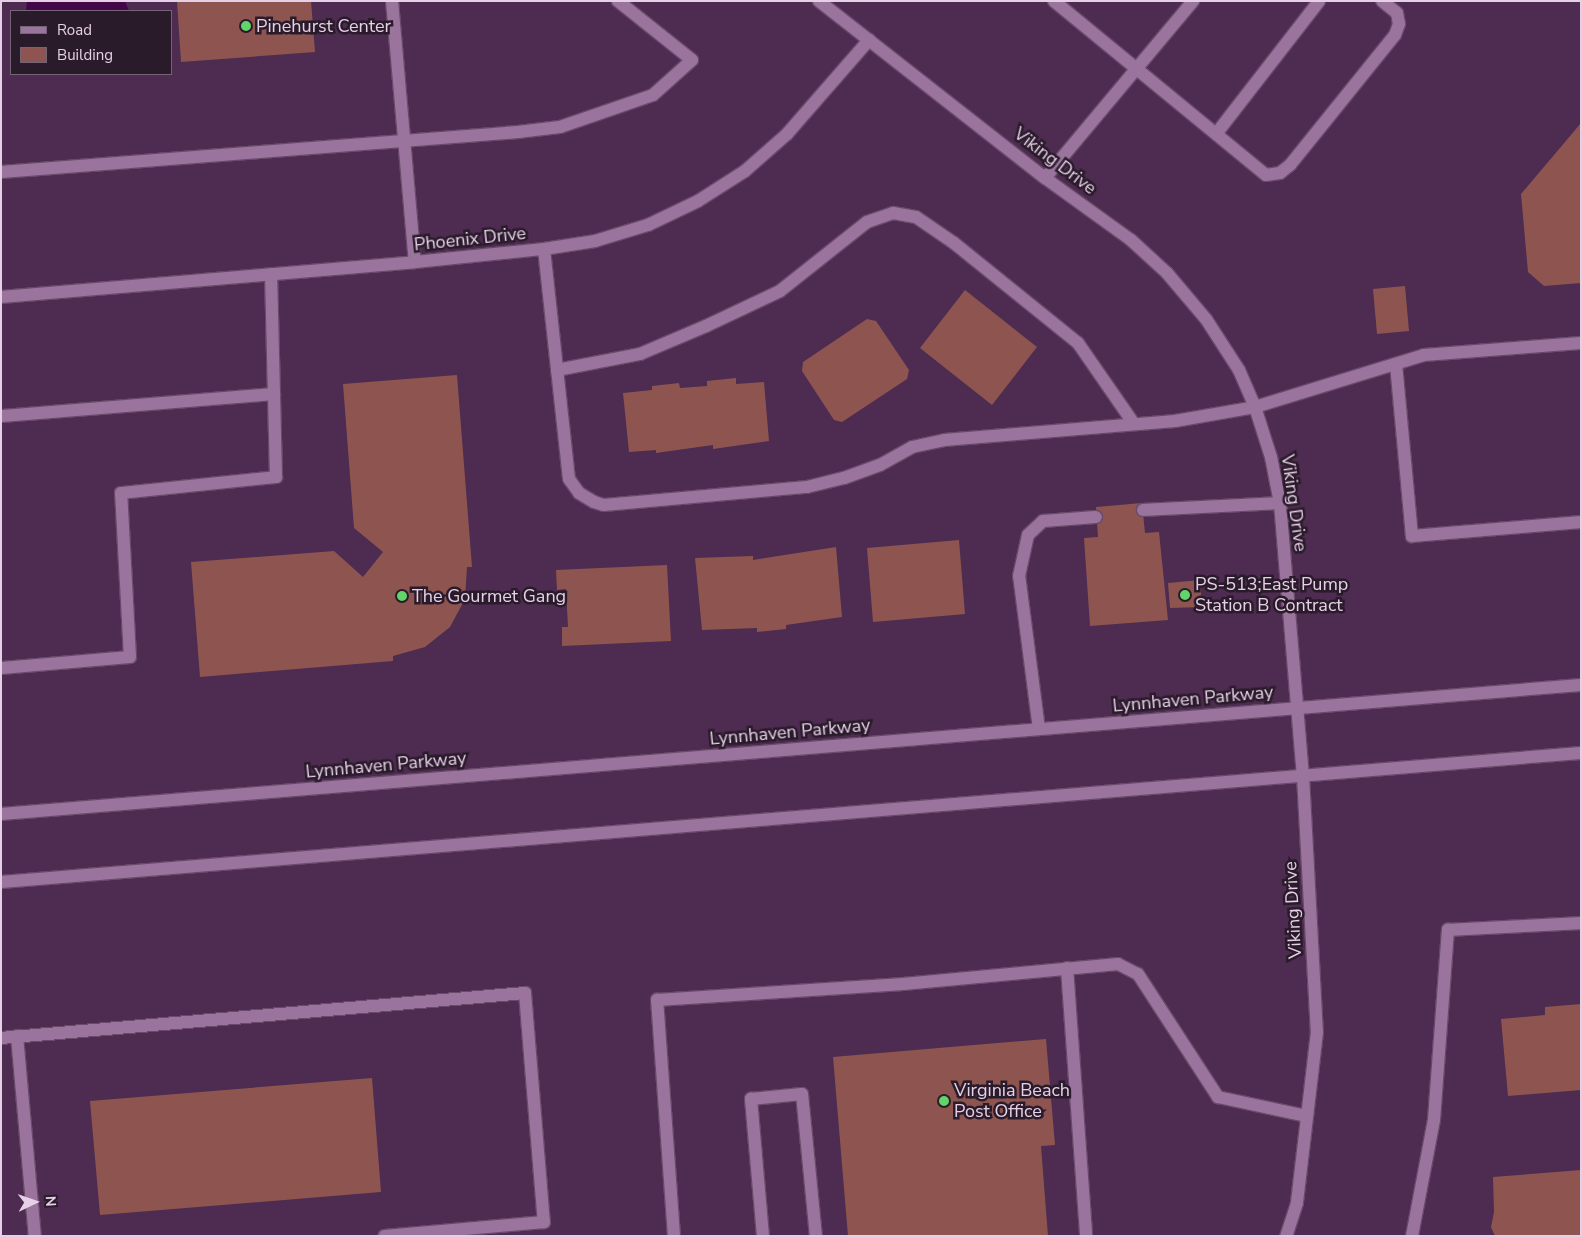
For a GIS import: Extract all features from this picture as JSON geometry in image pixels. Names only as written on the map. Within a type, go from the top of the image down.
[{"type":"main road","points":[[392,1],[414,262]]},
{"type":"main road","points":[[1,172],[405,141],[560,127],[652,95],[692,60],[618,1]]},
{"type":"main road","name":"Viking Drive","points":[[819,1],[1046,178],[1132,240],[1167,273],[1206,319],[1238,370],[1255,407],[1271,457],[1280,503],[1303,776],[1317,1032],[1297,1203],[1286,1236]]},
{"type":"main road","points":[[1046,178],[1193,1]]},
{"type":"main road","points":[[1216,134],[1320,1]]},
{"type":"main road","points":[[1061,3],[1136,69],[1266,175],[1280,173],[1285,169],[1395,35],[1399,24],[1397,13],[1382,1]]},
{"type":"main road","name":"Phoenix Drive","points":[[1,296],[414,262],[544,249],[595,241],[613,236],[648,225],[698,201],[745,170],[787,134],[869,40]]},
{"type":"main road","points":[[558,370],[640,354],[706,326],[780,291],[867,222],[893,213],[916,216],[954,243],[1078,343],[1134,424]]},
{"type":"main road","points":[[544,249],[569,479],[579,493],[594,502],[604,505],[807,487],[844,478],[880,465],[912,447],[944,440],[1175,421],[1255,407],[1424,355],[1581,343]]},
{"type":"main road","points":[[1,668],[130,657],[121,492],[276,476],[271,274]]},
{"type":"main road","points":[[1396,364],[1412,536],[1581,522]]},
{"type":"main road","points":[[1,416],[274,394]]},
{"type":"main road","points":[[1142,510],[1280,503]]},
{"type":"main road","points":[[1039,729],[1019,576],[1028,536],[1043,521],[1096,517]]},
{"type":"main road","name":"Lynnhaven Parkway","points":[[1,814],[1581,684]]},
{"type":"main road","points":[[1,882],[1581,753]]},
{"type":"main road","points":[[1412,1236],[1434,1120],[1448,930],[1581,923]]},
{"type":"main road","points":[[674,1236],[657,1000],[903,984],[1118,964],[1138,974],[1218,1097],[1307,1116]]},
{"type":"main road","points":[[1067,968],[1086,1236]]},
{"type":"main road","points":[[1,1038],[525,993],[544,1222],[385,1236]]},
{"type":"main road","points":[[17,1036],[35,1236]]},
{"type":"main road","points":[[763,1236],[751,1099],[802,1094],[816,1236]]},
{"type":"shaded area","points":[[27,1],[125,1],[129,10],[26,10]]},
{"type":"building","name":"Pinehurst Center","points":[[177,1],[311,1],[315,52],[181,62]]},
{"type":"building","points":[[1581,123],[1581,283],[1544,286],[1528,272],[1521,194]]},
{"type":"building","points":[[1405,286],[1409,331],[1377,334],[1373,289]]},
{"type":"building","points":[[965,290],[1037,347],[992,405],[920,348]]},
{"type":"building","points":[[867,319],[876,321],[909,370],[907,379],[842,422],[834,420],[802,371],[803,362]]},
{"type":"building","points":[[457,375],[472,567],[467,567],[465,599],[450,627],[425,647],[393,656],[393,661],[200,677],[191,562],[334,551],[363,577],[383,552],[354,528],[343,384]]},
{"type":"building","points":[[736,378],[736,384],[764,382],[769,441],[713,449],[713,445],[656,453],[656,450],[629,452],[623,393],[652,390],[652,386],[679,383],[680,388],[707,386],[707,381]]},
{"type":"building","points":[[1142,503],[1145,533],[1159,532],[1168,620],[1090,626],[1084,538],[1098,537],[1096,507]]},
{"type":"building","points":[[959,540],[965,614],[873,622],[867,548]]},
{"type":"building","points":[[836,547],[842,617],[786,625],[786,629],[757,632],[757,628],[702,630],[695,558],[753,556],[753,560]]},
{"type":"building","points":[[667,565],[671,641],[562,646],[562,627],[568,627],[566,589],[557,590],[556,570]]},
{"type":"building","name":"PS-513;East Pump Station B Contract","points":[[1200,580],[1202,607],[1170,608],[1168,583]]},
{"type":"building","points":[[1581,1004],[1581,1090],[1508,1096],[1501,1019],[1545,1015],[1545,1007]]},
{"type":"building","name":"Virginia Beach Post Office","points":[[1046,1039],[1055,1145],[1041,1146],[1048,1236],[848,1236],[833,1057]]},
{"type":"building","points":[[372,1078],[381,1192],[100,1215],[90,1101]]},
{"type":"building","points":[[1581,1170],[1581,1236],[1495,1236],[1491,1227],[1494,1212],[1493,1177]]},
{"type":"place","name":"Pinehurst Center","points":[[246,26]]},
{"type":"place","name":"PS-513;East Pump Station B Contract","points":[[1185,595]]},
{"type":"place","name":"The Gourmet Gang","points":[[402,596]]},
{"type":"place","name":"Virginia Beach Post Office","points":[[944,1101]]}]
